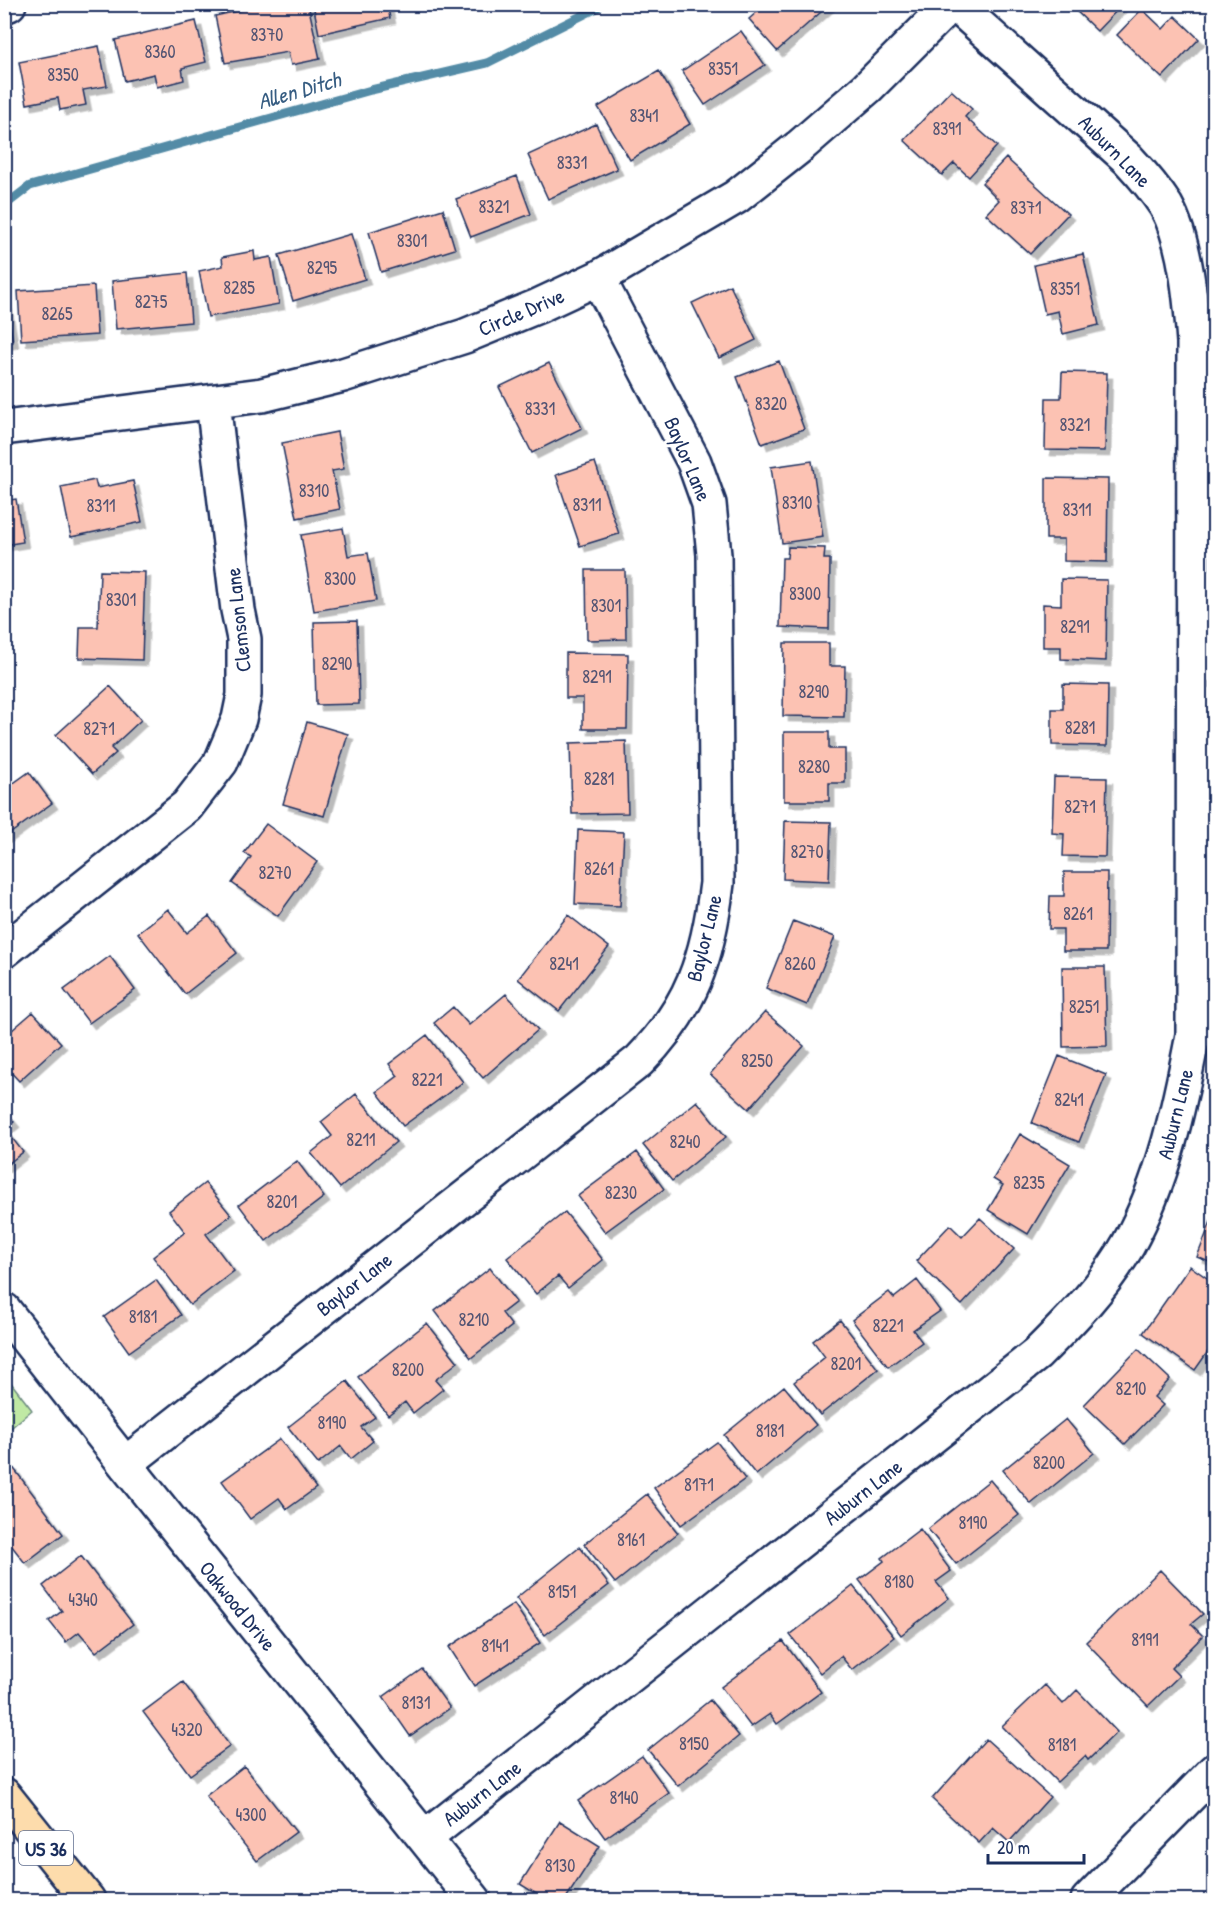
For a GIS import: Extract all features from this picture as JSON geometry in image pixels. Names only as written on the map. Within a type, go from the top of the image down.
[{"type":"highway","name":"US 36","points":[[4,1795],[87,1900]]},
{"type":"street","points":[[4,6],[9,4]]},
{"type":"street","name":"Circle Drive","points":[[4,428],[262,395],[343,375],[465,336],[538,306],[598,278],[736,197],[799,147],[867,88],[953,4]]},
{"type":"street","name":"Auburn Lane","points":[[425,1838],[1036,1354],[1074,1318],[1101,1285],[1127,1245],[1151,1196],[1166,1155],[1180,1101],[1193,1035],[1194,342],[1191,299],[1179,241],[1167,208],[1148,181],[1128,159],[953,4]]},
{"type":"street","name":"Baylor Lane","points":[[124,1464],[639,1061],[659,1041],[690,994],[701,964],[714,910],[717,883],[714,555],[709,504],[694,462],[598,278]]},
{"type":"street","name":"Clemson Lane","points":[[4,951],[187,806],[221,762],[239,719],[244,695],[244,639],[238,610],[213,402]]},
{"type":"street","name":"Oakwood Drive","points":[[4,1310],[124,1464],[474,1900]]},
{"type":"street","points":[[1088,1900],[1215,1771]]},
{"type":"green space","points":[[5,1375],[32,1410],[4,1433]]},
{"type":"building","points":[[270,4],[308,4],[320,59],[291,65],[288,52],[225,63],[215,16]]},
{"type":"building","points":[[313,4],[387,4],[390,18],[319,34]]},
{"type":"building","points":[[766,4],[830,4],[777,51],[749,19]]},
{"type":"building","points":[[1069,4],[1123,4],[1097,31]]},
{"type":"building","points":[[1142,9],[1163,29],[1175,16],[1199,39],[1162,78],[1117,35]]},
{"type":"building","points":[[196,21],[206,62],[182,68],[184,80],[157,87],[154,74],[125,81],[115,40]]},
{"type":"building","points":[[741,31],[765,65],[705,105],[682,71]]},
{"type":"building","points":[[99,46],[107,86],[83,90],[86,105],[60,110],[58,98],[27,104],[19,62]]},
{"type":"building","points":[[659,71],[690,124],[630,160],[598,107]]},
{"type":"building","points":[[951,90],[972,109],[965,117],[997,146],[969,177],[954,163],[942,175],[904,140]]},
{"type":"building","points":[[596,124],[617,169],[548,199],[528,155]]},
{"type":"building","points":[[1006,158],[1068,214],[1030,254],[986,214],[999,200],[982,183]]},
{"type":"building","points":[[517,176],[531,214],[471,237],[456,199]]},
{"type":"building","points":[[443,209],[455,249],[381,272],[369,232]]},
{"type":"building","points":[[351,234],[365,279],[293,301],[279,255]]},
{"type":"building","points":[[254,251],[255,260],[271,257],[279,304],[208,317],[199,271],[223,266],[222,257]]},
{"type":"building","points":[[1083,254],[1099,325],[1063,334],[1058,311],[1045,314],[1034,265]]},
{"type":"building","points":[[187,273],[191,322],[116,329],[112,281]]},
{"type":"building","points":[[730,285],[756,340],[719,358],[692,303]]},
{"type":"building","points":[[94,286],[97,335],[21,340],[18,291]]},
{"type":"building","points":[[4,295],[13,342],[4,344]]},
{"type":"building","points":[[779,361],[804,429],[762,444],[737,377]]},
{"type":"building","points":[[549,363],[582,428],[532,453],[499,387]]},
{"type":"building","points":[[1062,372],[1107,373],[1105,451],[1045,450],[1046,398],[1061,398]]},
{"type":"building","points":[[337,432],[344,469],[332,471],[340,509],[297,518],[282,443]]},
{"type":"building","points":[[812,461],[823,537],[782,543],[771,467]]},
{"type":"building","points":[[595,462],[619,534],[580,546],[556,475]]},
{"type":"building","points":[[1046,478],[1108,479],[1107,562],[1064,561],[1064,539],[1046,539]]},
{"type":"building","points":[[95,480],[97,488],[133,481],[142,522],[71,537],[61,487]]},
{"type":"building","points":[[16,499],[23,542],[4,545],[4,501]]},
{"type":"building","points":[[343,528],[348,556],[368,553],[376,601],[314,611],[301,535]]},
{"type":"building","points":[[788,547],[825,548],[824,559],[830,559],[829,629],[780,627],[782,558],[787,558]]},
{"type":"building","points":[[586,570],[625,570],[626,639],[587,640]]},
{"type":"building","points":[[100,571],[145,572],[142,660],[79,658],[80,627],[98,627]]},
{"type":"building","points":[[1061,579],[1107,580],[1106,661],[1061,659],[1061,647],[1043,647],[1043,604],[1061,605]]},
{"type":"building","points":[[357,621],[359,704],[316,705],[314,622]]},
{"type":"building","points":[[784,643],[829,643],[829,666],[845,666],[844,717],[783,716]]},
{"type":"building","points":[[566,653],[628,654],[627,729],[583,729],[583,698],[566,698]]},
{"type":"building","points":[[1063,684],[1108,685],[1107,746],[1052,745],[1052,709],[1063,709]]},
{"type":"building","points":[[110,686],[141,720],[111,748],[116,753],[92,774],[56,735]]},
{"type":"building","points":[[307,722],[348,734],[324,816],[283,804]]},
{"type":"building","points":[[784,732],[829,732],[829,749],[845,749],[845,783],[829,783],[829,801],[784,801]]},
{"type":"building","points":[[626,741],[628,813],[572,814],[570,743]]},
{"type":"building","points":[[29,772],[52,803],[4,838],[4,790]]},
{"type":"building","points":[[1054,777],[1107,778],[1105,857],[1063,856],[1064,834],[1052,833]]},
{"type":"building","points":[[785,821],[831,822],[829,881],[783,879]]},
{"type":"building","points":[[266,824],[317,862],[278,916],[232,883],[251,857],[244,853]]},
{"type":"building","points":[[578,830],[624,832],[620,906],[575,904]]},
{"type":"building","points":[[1064,872],[1107,872],[1106,951],[1063,951],[1063,929],[1049,929],[1050,896],[1064,896]]},
{"type":"building","points":[[168,909],[187,933],[209,916],[237,953],[185,994],[138,933]]},
{"type":"building","points":[[568,915],[609,947],[559,1011],[518,979]]},
{"type":"building","points":[[793,921],[835,937],[807,1005],[766,988]]},
{"type":"building","points":[[110,956],[135,990],[89,1023],[64,990]]},
{"type":"building","points":[[1062,967],[1105,967],[1107,1046],[1063,1047]]},
{"type":"building","points":[[506,994],[538,1030],[483,1078],[434,1023],[453,1007],[469,1025]]},
{"type":"building","points":[[33,1012],[61,1043],[19,1081],[4,1065],[4,1037]]},
{"type":"building","points":[[765,1012],[804,1046],[749,1109],[710,1074]]},
{"type":"building","points":[[427,1035],[463,1082],[403,1126],[377,1092],[398,1076],[389,1064]]},
{"type":"building","points":[[1059,1056],[1106,1075],[1079,1142],[1032,1123]]},
{"type":"building","points":[[356,1094],[396,1142],[340,1188],[311,1153],[332,1136],[321,1122]]},
{"type":"building","points":[[697,1101],[726,1137],[672,1181],[643,1145]]},
{"type":"building","points":[[4,1110],[14,1122],[5,1129],[23,1152],[4,1167]]},
{"type":"building","points":[[1020,1134],[1070,1164],[1028,1234],[988,1210],[1003,1185],[993,1179]]},
{"type":"building","points":[[637,1152],[664,1189],[605,1232],[578,1196]]},
{"type":"building","points":[[297,1161],[324,1197],[266,1241],[239,1205]]},
{"type":"building","points":[[205,1183],[231,1215],[206,1234],[234,1271],[190,1305],[153,1257],[185,1232],[169,1211]]},
{"type":"building","points":[[565,1212],[603,1260],[568,1288],[558,1276],[536,1294],[507,1258]]},
{"type":"building","points":[[1214,1214],[1214,1264],[1197,1257]]},
{"type":"building","points":[[980,1218],[1014,1249],[962,1305],[916,1261],[950,1225],[962,1237]]},
{"type":"building","points":[[1190,1266],[1214,1283],[1214,1343],[1195,1370],[1143,1333]]},
{"type":"building","points":[[490,1268],[516,1302],[502,1313],[512,1326],[471,1358],[435,1311]]},
{"type":"building","points":[[156,1280],[181,1315],[129,1352],[104,1317]]},
{"type":"building","points":[[917,1280],[940,1311],[913,1330],[922,1342],[888,1367],[852,1320],[889,1292],[894,1298]]},
{"type":"building","points":[[840,1320],[878,1369],[820,1415],[794,1382],[825,1357],[813,1341]]},
{"type":"building","points":[[427,1323],[458,1362],[435,1380],[443,1389],[413,1413],[405,1402],[388,1415],[358,1377]]},
{"type":"building","points":[[1138,1349],[1170,1379],[1154,1397],[1163,1405],[1125,1444],[1084,1405]]},
{"type":"building","points":[[347,1381],[375,1417],[361,1427],[373,1441],[351,1459],[341,1446],[318,1464],[288,1427]]},
{"type":"building","points":[[784,1386],[816,1425],[756,1475],[724,1435]]},
{"type":"building","points":[[1066,1419],[1094,1453],[1031,1504],[1003,1470]]},
{"type":"building","points":[[280,1439],[316,1488],[287,1509],[279,1498],[250,1519],[222,1481]]},
{"type":"building","points":[[717,1442],[745,1479],[681,1525],[654,1488]]},
{"type":"building","points":[[12,1466],[63,1534],[25,1563],[4,1536],[4,1471]]},
{"type":"building","points":[[990,1480],[1019,1515],[956,1564],[928,1529]]},
{"type":"building","points":[[647,1494],[678,1533],[615,1583],[584,1544]]},
{"type":"building","points":[[920,1529],[951,1571],[936,1582],[949,1598],[901,1635],[859,1580],[884,1561],[882,1558]]},
{"type":"building","points":[[580,1547],[609,1585],[545,1635],[516,1598]]},
{"type":"building","points":[[81,1556],[133,1624],[96,1652],[79,1632],[66,1642],[49,1621],[62,1611],[43,1586]]},
{"type":"building","points":[[1160,1570],[1203,1614],[1191,1624],[1203,1636],[1171,1668],[1179,1676],[1148,1706],[1086,1642]]},
{"type":"building","points":[[853,1586],[894,1637],[852,1670],[841,1656],[820,1673],[790,1635]]},
{"type":"building","points":[[514,1604],[540,1643],[474,1686],[449,1647]]},
{"type":"building","points":[[783,1641],[821,1692],[777,1724],[770,1714],[751,1727],[721,1687]]},
{"type":"building","points":[[422,1669],[450,1708],[410,1736],[383,1697]]},
{"type":"building","points":[[183,1682],[230,1746],[190,1775],[143,1712]]},
{"type":"building","points":[[1045,1685],[1063,1704],[1077,1690],[1117,1732],[1088,1760],[1085,1756],[1057,1782],[1002,1726]]},
{"type":"building","points":[[710,1700],[739,1736],[678,1786],[648,1750]]},
{"type":"building","points":[[986,1739],[1050,1797],[1009,1842],[993,1828],[979,1843],[932,1799]]},
{"type":"building","points":[[642,1756],[669,1793],[605,1838],[578,1801]]},
{"type":"building","points":[[244,1766],[296,1832],[257,1861],[206,1796]]},
{"type":"building","points":[[560,1821],[600,1846],[565,1900],[546,1900],[520,1884]]},
{"type":"waterway","name":"Allen Ditch","points":[[4,206],[30,186],[371,90],[487,63],[602,4]]}]
